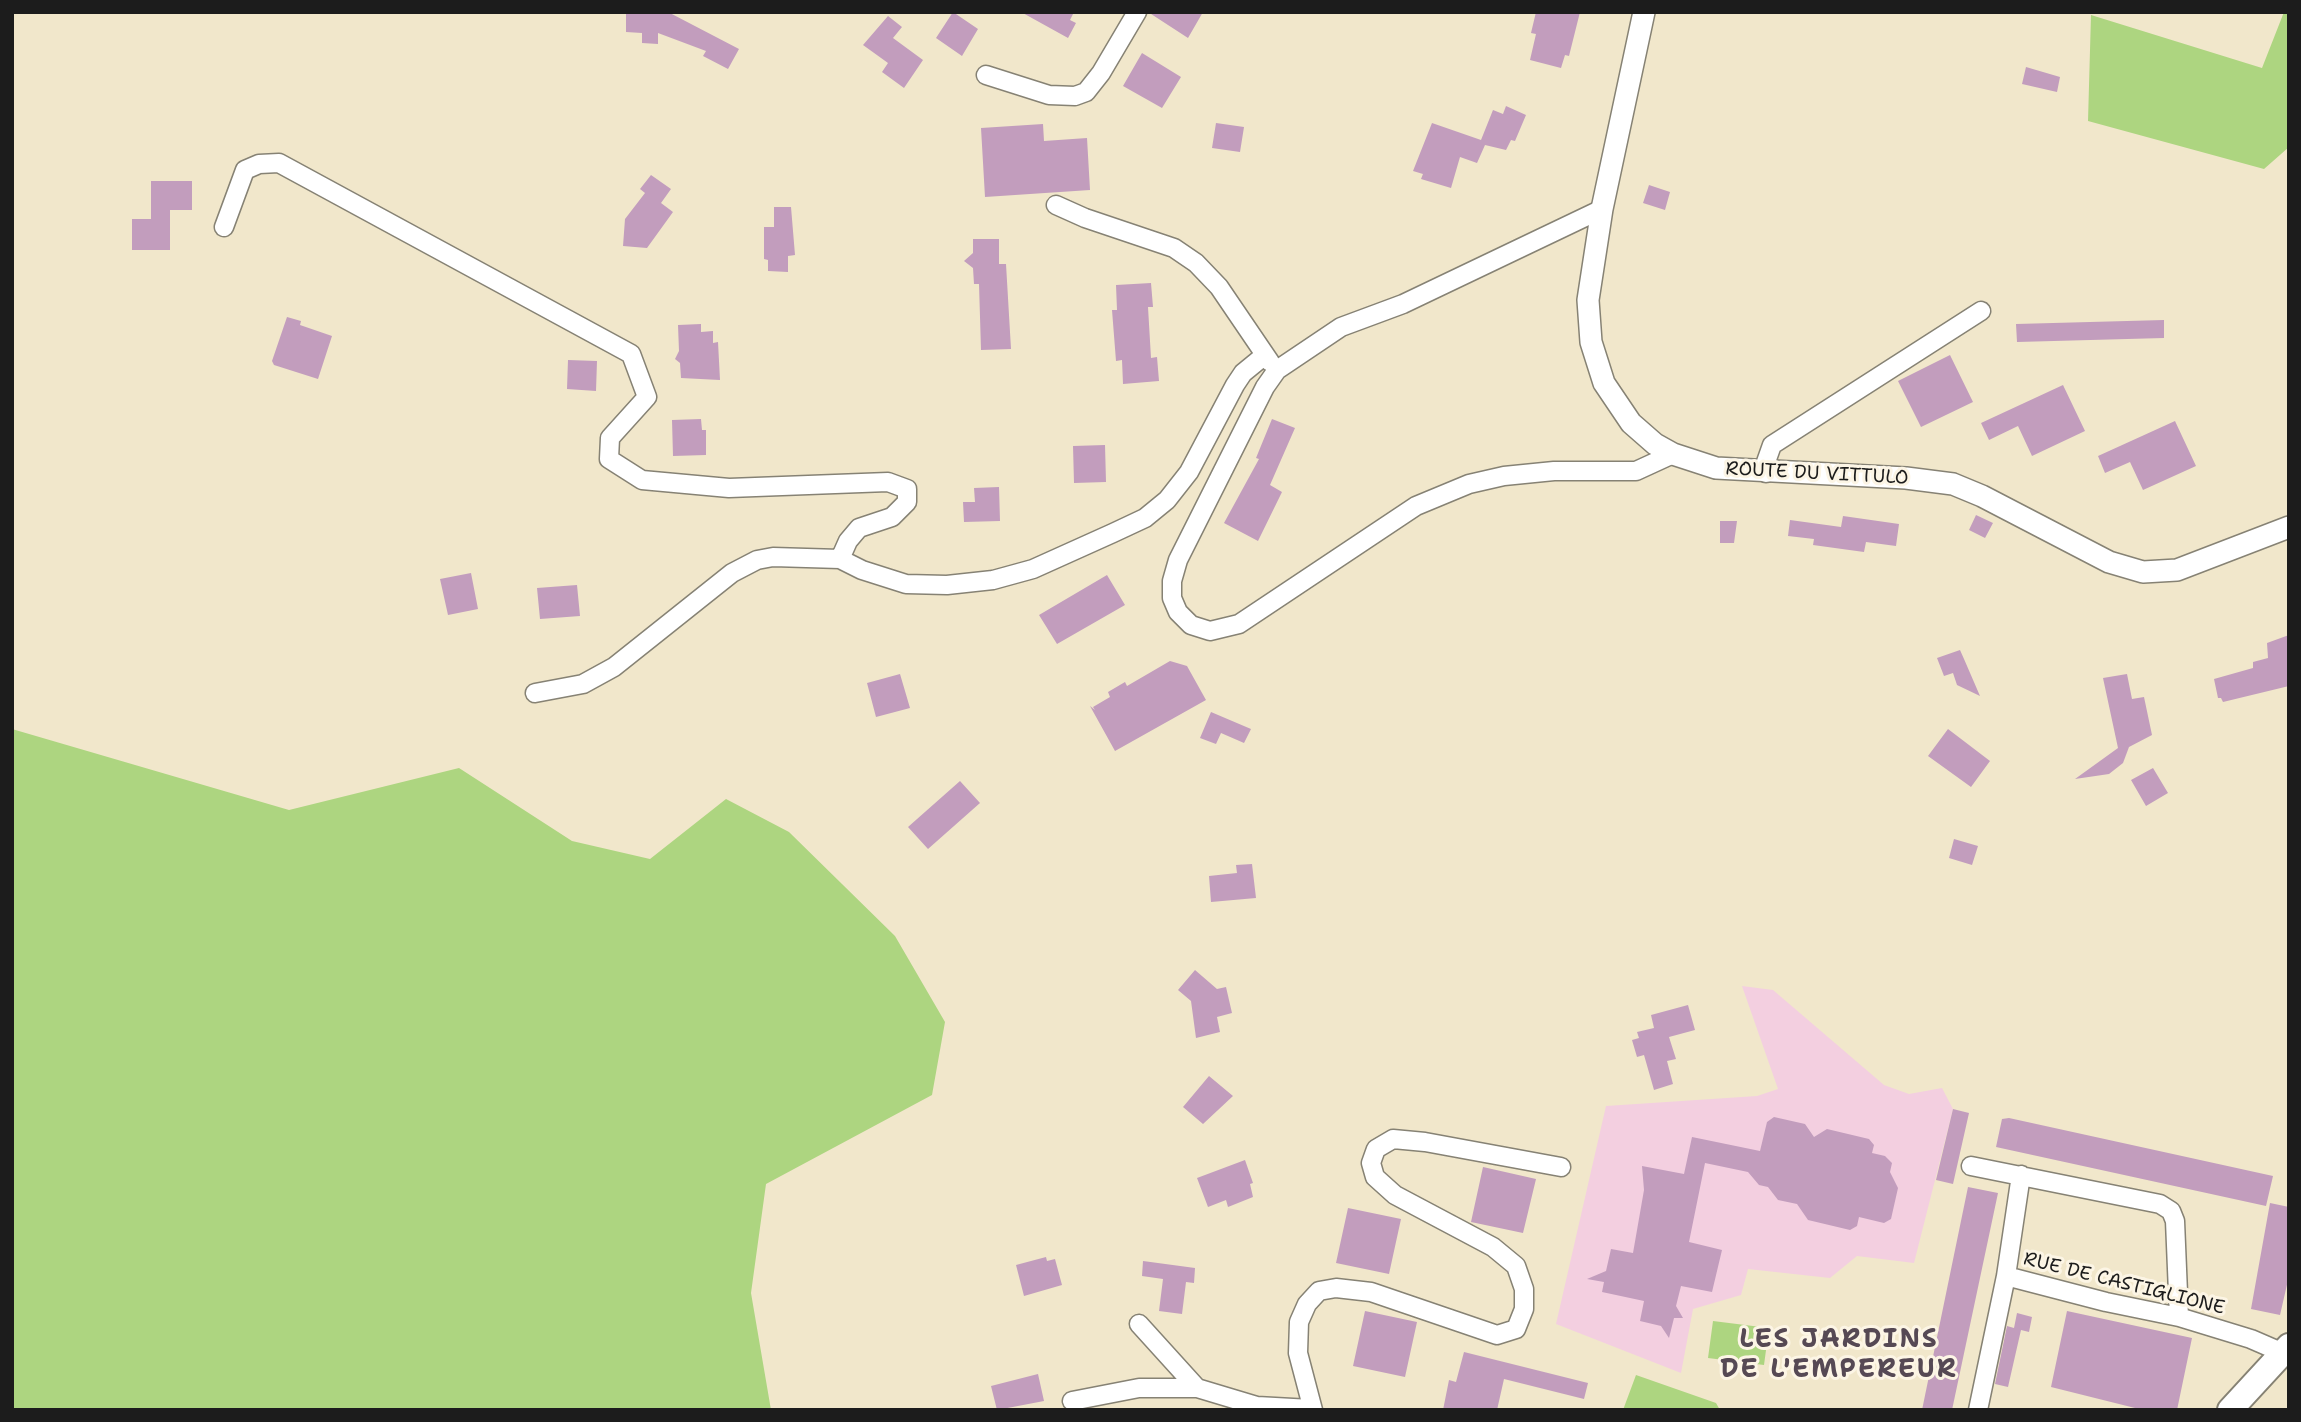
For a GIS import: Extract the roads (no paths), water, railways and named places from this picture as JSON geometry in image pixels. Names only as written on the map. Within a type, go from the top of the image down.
[{"type":"main road","points":[[2230,1410],[2285,1349]]},
{"type":"street","points":[[986,75],[1049,95],[1075,96],[1086,92],[1101,73],[1137,12]]},
{"type":"street","name":"ROUTE DU VITTULO","points":[[1644,12],[1602,209],[1588,300],[1591,342],[1604,383],[1631,423],[1655,443],[1674,454],[1716,468],[1766,473],[1906,478],[1953,484],[1982,496],[2109,562],[2143,572],[2177,570],[2289,527]]},
{"type":"street","points":[[224,227],[245,170],[259,164],[279,163],[631,354],[647,397],[610,438],[609,459],[642,480],[729,488],[888,482],[907,489],[907,502],[892,517],[859,528],[848,541],[841,559]]},
{"type":"street","points":[[1056,205],[1085,218],[1174,248],[1196,263],[1219,287],[1277,370]]},
{"type":"street","points":[[1602,209],[1403,303],[1341,327],[1277,370],[1265,387],[1178,560],[1172,581],[1172,598],[1178,612],[1191,625],[1210,631],[1239,624],[1416,506],[1469,484],[1504,476],[1554,471],[1636,471],[1674,454]]},
{"type":"street","points":[[1766,473],[1766,462],[1772,445],[1981,311]]},
{"type":"street","points":[[535,693],[583,684],[614,667],[733,573],[757,560],[773,557],[841,559],[862,570],[906,584],[958,584],[993,580],[1033,569],[1124,528],[1145,517],[1167,500],[1189,472],[1243,373],[1265,355]]},
{"type":"street","points":[[1072,1401],[1139,1388],[1196,1388],[1257,1406],[1312,1409],[1298,1353],[1298,1322],[1307,1304],[1319,1291],[1336,1288],[1371,1292],[1497,1335],[1516,1329],[1524,1310],[1524,1289],[1516,1266],[1493,1247],[1395,1195],[1376,1177],[1371,1163],[1376,1149],[1393,1139],[1424,1142],[1560,1167]]},
{"type":"street","points":[[1970,1166],[2160,1205],[2171,1211],[2175,1221],[2179,1317]]},
{"type":"street","points":[[2006,1276],[2021,1175]]},
{"type":"street","name":"RUE DE CASTIGLIONE","points":[[1978,1410],[2006,1276],[2106,1302],[2179,1317],[2285,1349]]},
{"type":"street","points":[[1139,1324],[1196,1388]]},
{"type":"district","name":"LES JARDINS DE L'EMPEREUR","points":[[1839,1355]]}]
